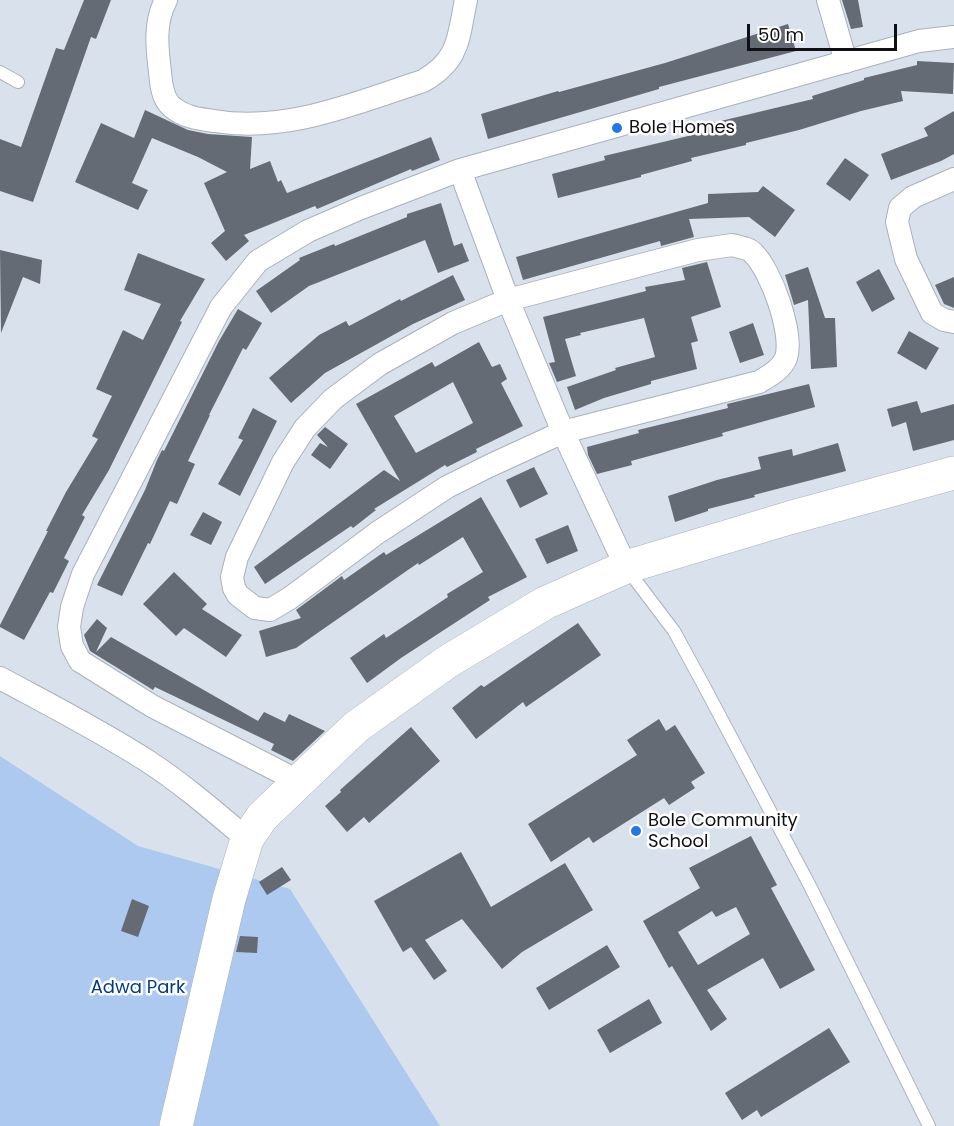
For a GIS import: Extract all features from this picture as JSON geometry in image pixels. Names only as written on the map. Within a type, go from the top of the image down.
[{"type":"street","points":[[166,0],[158,22],[158,42],[164,95],[170,106],[192,118],[248,125],[312,117],[430,78],[450,60],[458,42],[465,0]]},
{"type":"street","points":[[828,0],[846,62]]},
{"type":"street","points":[[298,781],[152,706],[100,676],[80,661],[72,646],[69,627],[72,607],[83,574],[221,307],[258,261],[308,231],[460,170],[919,40],[954,37]]},
{"type":"street","points":[[460,170],[508,300],[562,432],[626,567]]},
{"type":"street","points":[[954,179],[913,197],[900,208],[897,222],[906,259],[932,313],[944,320],[954,322]]},
{"type":"street","points":[[732,245],[752,251],[771,278],[788,342],[786,358],[776,372],[759,382],[562,432],[447,487],[378,533],[291,598],[270,610],[255,608],[238,595],[234,588],[232,577],[237,557],[283,462],[304,428],[333,399],[380,364],[453,322],[508,300],[698,250],[732,245]]},
{"type":"street","points":[[176,1126],[229,899],[247,839],[262,817],[356,727],[447,662],[545,603],[626,567],[789,518],[954,474]]},
{"type":"street","points":[[0,678],[107,736],[151,763],[247,839]]},
{"type":"lane","points":[[0,72],[18,82]]},
{"type":"lane","points":[[626,567],[674,631],[703,684],[810,886],[929,1126]]},
{"type":"green space","name":"Adwa Park","points":[[0,756],[138,846],[290,889],[440,1126],[0,1126]]},
{"type":"building","points":[[84,0],[111,0],[96,39],[91,37],[33,202],[0,191],[0,139],[21,147],[56,48],[64,50]]},
{"type":"building","points":[[842,0],[858,0],[863,27],[851,29]]},
{"type":"building","points":[[788,24],[796,51],[659,87],[659,89],[488,139],[481,114],[665,63]]},
{"type":"building","points":[[917,61],[954,63],[953,94],[901,91],[903,101],[691,158],[692,161],[641,175],[641,177],[558,198],[552,174],[605,160],[604,156],[705,132],[704,125],[813,99],[812,96],[864,80],[864,78],[917,65]]},
{"type":"building","points":[[145,110],[188,130],[208,134],[252,137],[250,169],[270,161],[278,182],[281,180],[287,193],[431,137],[440,160],[412,171],[411,169],[317,209],[315,206],[244,235],[249,241],[226,261],[211,243],[225,231],[204,183],[227,172],[152,138],[132,183],[148,190],[138,210],[75,182],[101,123],[134,138]]},
{"type":"building","points":[[954,111],[954,154],[891,180],[881,154],[928,136],[924,128]]},
{"type":"building","points":[[845,158],[869,175],[850,201],[826,184]]},
{"type":"building","points":[[763,186],[795,210],[775,237],[749,217],[689,219],[694,237],[661,246],[660,241],[523,280],[516,257],[708,203],[708,194],[758,192]]},
{"type":"building","points":[[441,203],[454,246],[462,243],[469,261],[438,273],[425,240],[309,286],[271,313],[256,291],[300,260],[299,258],[407,217],[407,214]]},
{"type":"building","points":[[0,250],[42,260],[40,284],[23,277],[1,333]]},
{"type":"building","points":[[138,253],[205,279],[180,321],[182,322],[109,470],[82,515],[85,517],[64,558],[69,561],[53,593],[50,592],[24,640],[0,625],[66,492],[98,439],[92,436],[112,396],[96,389],[123,330],[143,340],[161,304],[124,290]]},
{"type":"building","points":[[707,262],[721,307],[691,317],[698,341],[691,343],[697,369],[651,381],[651,384],[604,398],[575,410],[567,387],[616,370],[615,368],[655,357],[644,318],[580,333],[581,335],[565,339],[576,376],[557,382],[549,363],[555,362],[543,317],[646,291],[645,287],[685,280],[682,268]]},
{"type":"building","points":[[808,267],[825,318],[835,318],[837,367],[811,369],[808,300],[794,305],[785,275]]},
{"type":"building","points":[[879,269],[895,299],[872,312],[856,282]]},
{"type":"building","points":[[453,275],[465,300],[413,324],[325,373],[291,403],[269,378],[319,335],[346,321],[349,326]]},
{"type":"building","points":[[954,277],[954,308],[944,304],[935,285]]},
{"type":"building","points":[[238,309],[262,323],[246,350],[243,348],[209,415],[188,461],[195,464],[177,504],[170,501],[122,596],[97,585],[145,490],[162,450],[164,451],[219,341]]},
{"type":"building","points":[[753,323],[764,355],[740,363],[729,332]]},
{"type":"building","points":[[909,331],[939,348],[926,370],[897,353]]},
{"type":"building","points":[[479,342],[492,367],[500,364],[507,379],[501,383],[523,426],[476,449],[477,452],[447,467],[445,465],[374,509],[376,510],[353,528],[351,526],[265,584],[254,567],[384,470],[400,481],[356,404],[432,362],[435,367]],"holes":[[[453,382],[473,423],[416,453],[394,416]]]},
{"type":"building","points":[[809,384],[815,407],[722,433],[723,436],[631,461],[632,465],[597,474],[588,455],[587,447],[639,433],[638,430],[728,408],[727,404]]},
{"type":"building","points":[[917,401],[921,413],[954,404],[954,440],[913,451],[906,422],[892,427],[887,409]]},
{"type":"building","points":[[253,408],[277,421],[240,496],[218,484],[243,440],[238,438]]},
{"type":"building","points":[[325,427],[348,444],[330,469],[311,455],[320,443],[328,447],[317,435]]},
{"type":"building","points":[[838,443],[846,471],[754,495],[755,497],[708,509],[708,511],[675,522],[668,496],[761,469],[758,457],[792,449],[793,456]]},
{"type":"building","points":[[534,467],[548,494],[520,508],[506,480]]},
{"type":"building","points":[[481,497],[527,577],[488,597],[490,600],[367,683],[350,658],[384,634],[386,638],[448,597],[447,594],[483,572],[463,537],[419,565],[418,563],[296,648],[266,657],[259,631],[301,618],[296,610],[342,576],[344,580],[384,552],[386,555]]},
{"type":"building","points":[[203,512],[222,522],[211,545],[190,535]]},
{"type":"building","points":[[568,525],[578,551],[547,564],[535,539]]},
{"type":"building","points":[[174,572],[207,604],[202,609],[242,635],[226,657],[184,628],[176,636],[143,604]]},
{"type":"building","points":[[97,619],[107,628],[96,652],[111,637],[258,721],[264,712],[285,722],[289,714],[325,731],[293,761],[271,750],[274,744],[155,687],[153,690],[90,651],[84,635]]},
{"type":"building","points":[[578,623],[601,655],[526,707],[523,702],[476,739],[452,708],[481,685],[484,687]]},
{"type":"building","points":[[659,719],[666,731],[675,725],[705,773],[691,782],[695,788],[669,805],[664,798],[593,843],[589,837],[551,862],[528,824],[637,755],[627,740]]},
{"type":"building","points":[[411,727],[440,761],[369,823],[364,817],[347,832],[325,806]]},
{"type":"building","points":[[751,836],[777,885],[771,888],[815,970],[780,989],[763,958],[707,990],[727,1019],[711,1031],[672,966],[669,968],[643,921],[700,888],[689,868]],"holes":[[[736,907],[750,934],[698,965],[678,932],[712,911],[716,917]]]},
{"type":"building","points":[[461,852],[491,907],[565,863],[593,910],[522,952],[502,969],[462,919],[425,940],[447,971],[434,980],[411,947],[403,952],[374,901]]},
{"type":"building","points":[[282,867],[291,880],[267,895],[259,882]]},
{"type":"building","points":[[132,899],[149,906],[138,937],[121,931]]},
{"type":"building","points":[[240,936],[258,937],[257,953],[236,952]]},
{"type":"building","points":[[607,945],[620,967],[549,1010],[536,988]]},
{"type":"building","points":[[649,999],[662,1023],[610,1053],[597,1030]]},
{"type":"building","points":[[829,1028],[850,1062],[761,1117],[757,1110],[742,1120],[725,1093]]},
{"type":"place","name":"Bole Homes","points":[[617,128]]},
{"type":"place","name":"Bole Community School","points":[[636,831]]}]
